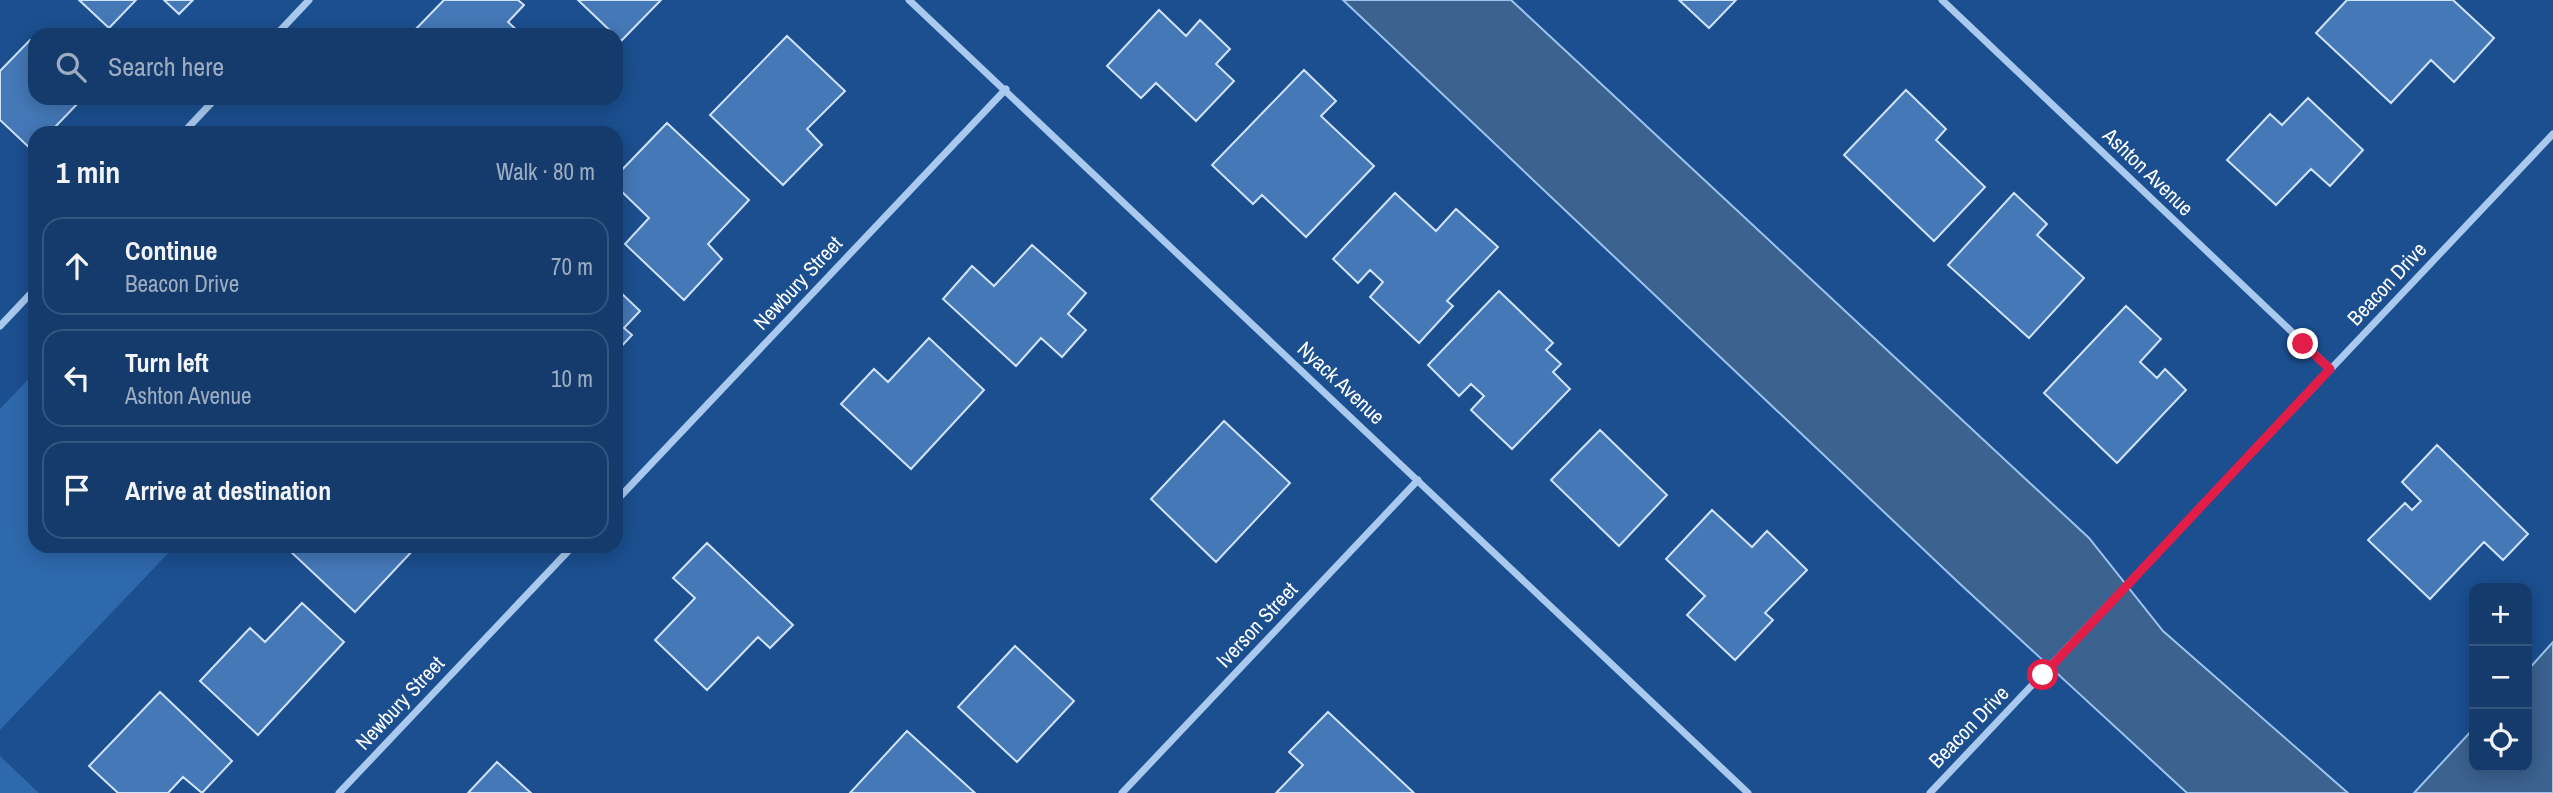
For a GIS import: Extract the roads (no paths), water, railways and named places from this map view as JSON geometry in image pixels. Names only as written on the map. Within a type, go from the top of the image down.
[{"type":"street","points":[[283,28],[309,0]]},
{"type":"street","name":"Nyack Avenue","points":[[909,0],[1748,793]]},
{"type":"street","name":"Ashton Avenue","points":[[1942,0],[2330,369]]},
{"type":"street","name":"Newbury Street","points":[[623,493],[1006,89]]},
{"type":"street","points":[[190,126],[209,105]]},
{"type":"street","name":"Beacon Drive","points":[[1930,793],[2553,134]]},
{"type":"street","points":[[0,326],[28,296]]},
{"type":"street","name":"Iverson Street","points":[[1122,793],[1418,480]]},
{"type":"street","name":"Newbury Street","points":[[338,793],[566,553]]}]
